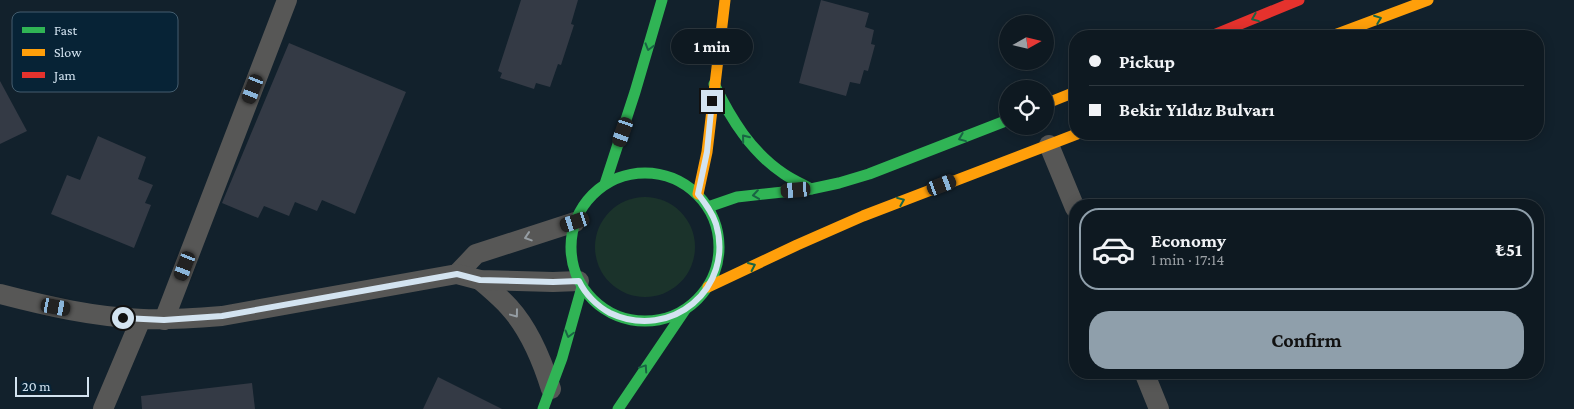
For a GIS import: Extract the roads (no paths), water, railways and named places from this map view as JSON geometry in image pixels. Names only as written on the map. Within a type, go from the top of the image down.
[{"type":"main road","points":[[605,184],[629,115],[662,0]]},
{"type":"main road","points":[[698,194],[707,152],[725,0]]},
{"type":"main road","points":[[1225,30],[1299,0]]},
{"type":"main road","points":[[1348,30],[1428,0]]},
{"type":"main road","points":[[714,84],[727,112],[750,144],[781,172],[811,189]]},
{"type":"main road","points":[[1054,100],[1069,94]]},
{"type":"main road","points":[[708,207],[737,198],[811,189],[839,183],[869,174],[999,123]]},
{"type":"main road","points":[[708,287],[863,216],[1069,137]]},
{"type":"main road","points":[[636,173],[653,173],[670,176],[698,194],[708,207],[715,222],[719,239],[719,256],[715,272],[708,287],[698,300],[670,318],[653,322],[620,318],[592,300],[580,284],[575,272],[571,256],[571,239],[575,222],[582,207],[592,194],[620,176],[636,173]]},
{"type":"main road","points":[[543,409],[562,358],[580,284]]},
{"type":"main road","points":[[618,409],[685,310]]},
{"type":"street","points":[[164,320],[287,0]]},
{"type":"street","points":[[1049,145],[1071,199]]},
{"type":"street","points":[[457,274],[476,254],[575,222]]},
{"type":"street","points":[[0,294],[40,304],[105,316],[164,320],[222,316],[457,274],[480,280],[580,284]]},
{"type":"street","points":[[480,280],[509,307],[521,323],[532,340],[552,389]]},
{"type":"street","points":[[104,409],[141,319]]},
{"type":"street","points":[[1147,379],[1159,409]]}]
